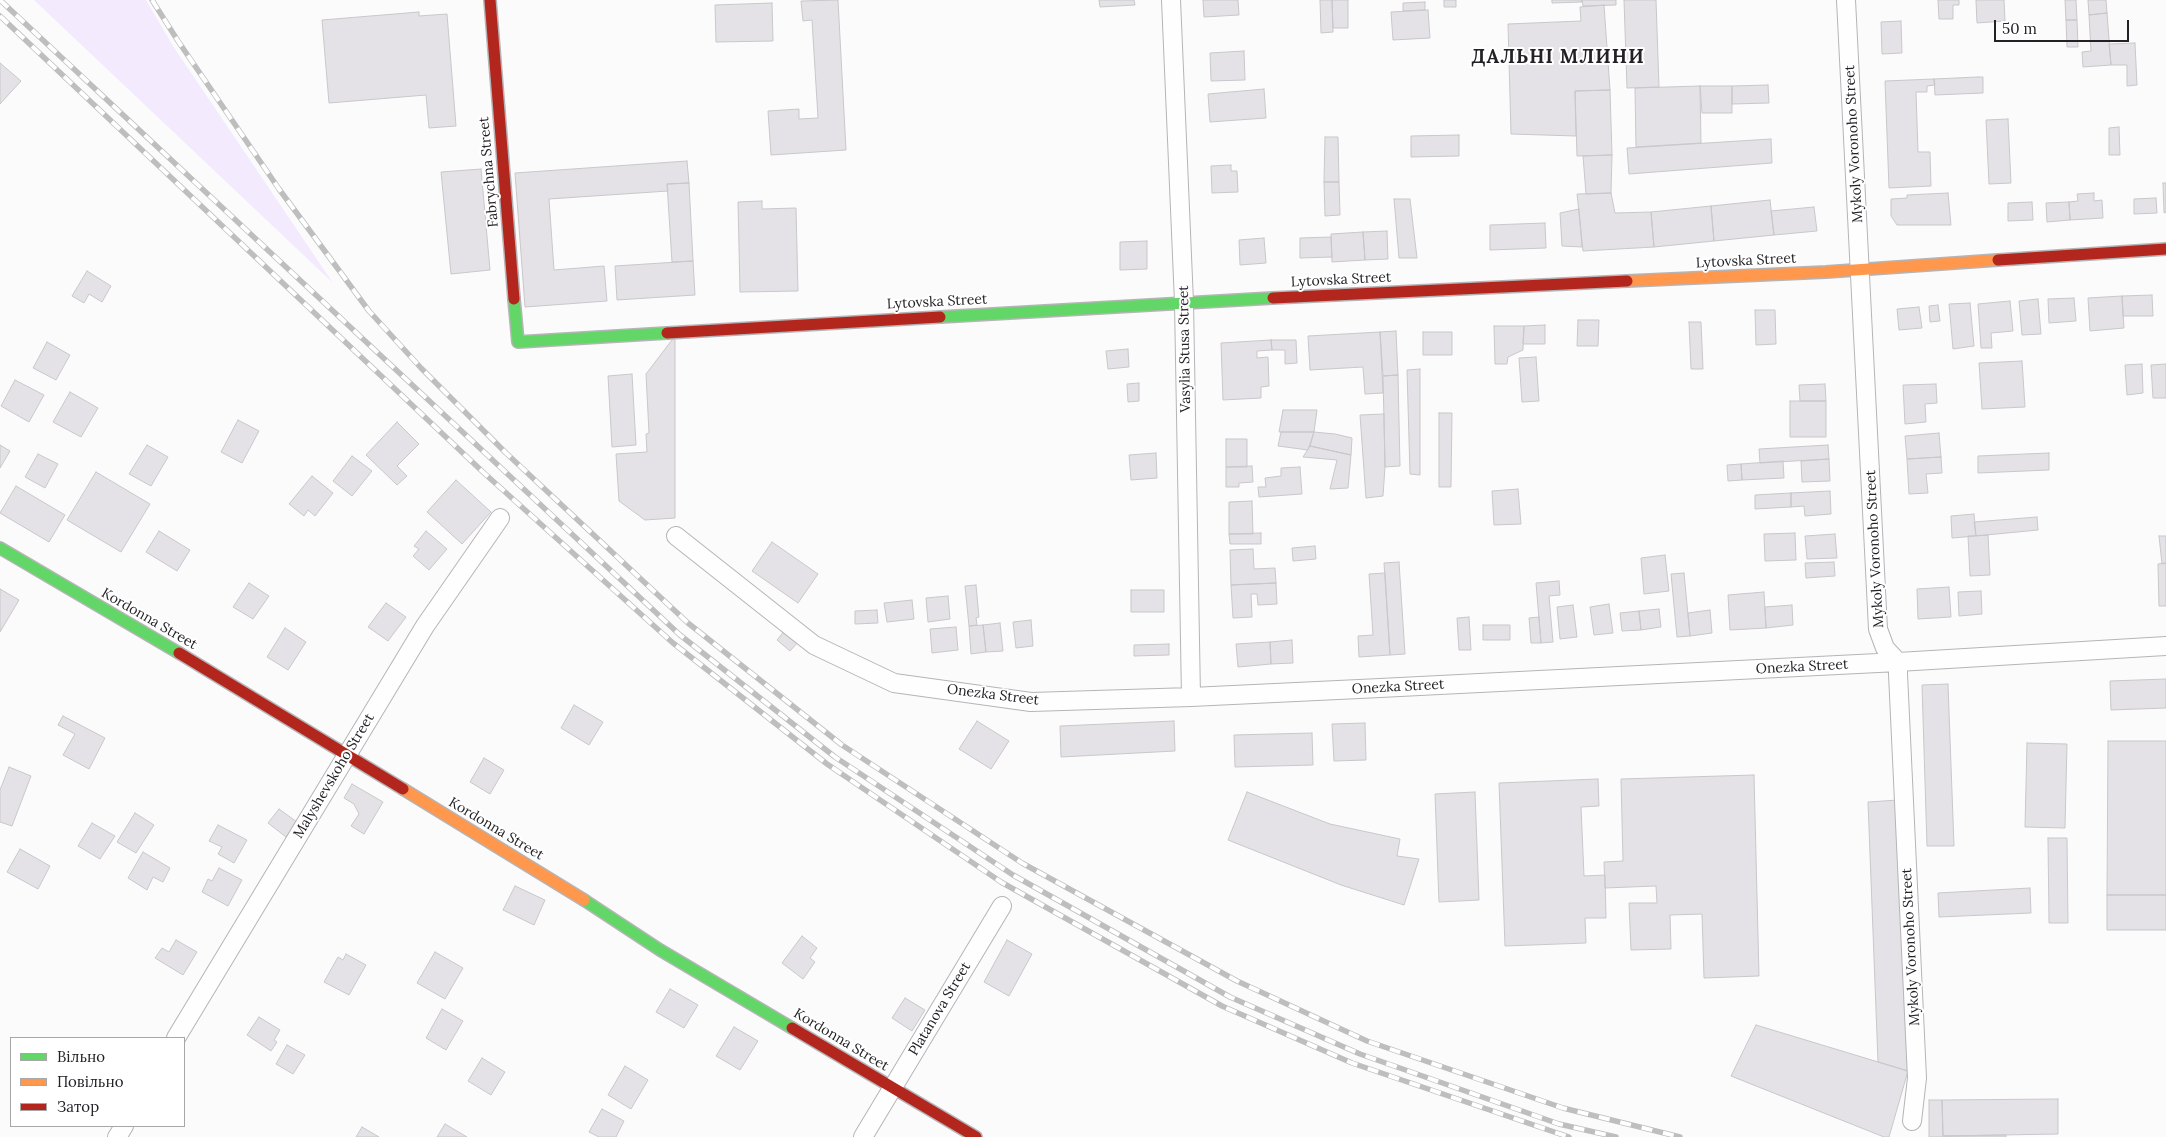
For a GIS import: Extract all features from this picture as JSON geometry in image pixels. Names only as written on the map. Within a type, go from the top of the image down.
[{"type":"street","name":"Fabrychna Street","points":[[490,0],[518,342]]},
{"type":"street","name":"Vasylia Stusa Street","points":[[1171,0],[1184,302],[1191,698]]},
{"type":"street","name":"Mykoly Voronoho Street","points":[[1846,0],[1878,629],[1885,648],[1898,662],[1917,1078],[1912,1121]]},
{"type":"street","name":"Lytovska Street","points":[[518,342],[1184,302],[1860,270],[2166,250]]},
{"type":"street","name":"Malyshevskoho Street","points":[[177,1037],[425,626],[500,518]]},
{"type":"street","name":"Onezka Street","points":[[676,536],[814,645],[894,683],[1031,702],[1191,698],[1898,662],[2166,646]]},
{"type":"street","name":"Kordonna Street","points":[[0,548],[232,684],[599,909],[660,950],[976,1137]]},
{"type":"street","name":"Platanova Street","points":[[863,1137],[1002,906]]},
{"type":"shaded area","points":[[34,0],[146,0],[173,46],[333,283]]},
{"type":"building","points":[[838,0],[846,150],[771,155],[768,111],[799,109],[799,119],[818,118],[812,20],[803,21],[801,1]]},
{"type":"building","points":[[1099,0],[1134,0],[1135,5],[1100,7]]},
{"type":"building","points":[[1203,0],[1238,0],[1239,15],[1204,17]]},
{"type":"building","points":[[1320,0],[1332,0],[1333,32],[1321,33]]},
{"type":"building","points":[[1332,0],[1348,0],[1348,28],[1333,28]]},
{"type":"building","points":[[1444,0],[1456,0],[1456,7],[1444,7]]},
{"type":"building","points":[[1552,0],[1582,0],[1582,2],[1552,3]]},
{"type":"building","points":[[1582,0],[1616,0],[1616,5],[1583,6]]},
{"type":"building","points":[[1624,0],[1656,0],[1659,87],[1627,88]]},
{"type":"building","points":[[1938,0],[1959,0],[1959,5],[1953,5],[1953,19],[1939,19]]},
{"type":"building","points":[[1976,0],[2004,0],[2005,21],[1977,23]]},
{"type":"building","points":[[2065,0],[2076,0],[2077,20],[2066,20]]},
{"type":"building","points":[[2088,0],[2106,0],[2107,13],[2089,15]]},
{"type":"building","points":[[1425,2],[1425,10],[1403,11],[1403,3]]},
{"type":"building","points":[[772,3],[773,41],[716,42],[715,5]]},
{"type":"building","points":[[1604,5],[1610,90],[1575,91],[1576,136],[1511,134],[1508,24],[1581,21],[1580,7]]},
{"type":"building","points":[[1428,10],[1430,38],[1393,40],[1391,12]]},
{"type":"building","points":[[419,12],[419,16],[447,14],[456,126],[429,128],[426,95],[329,103],[322,20]]},
{"type":"building","points":[[2107,13],[2111,65],[2083,67],[2082,52],[2091,51],[2089,15]]},
{"type":"building","points":[[2066,20],[2077,20],[2078,47],[2067,47]]},
{"type":"building","points":[[1901,21],[1902,53],[1882,54],[1881,22]]},
{"type":"building","points":[[2135,43],[2137,85],[2127,86],[2127,65],[2111,65],[2109,44]]},
{"type":"building","points":[[1244,51],[1245,80],[1211,81],[1210,53]]},
{"type":"building","points":[[0,63],[21,81],[0,104]]},
{"type":"building","points":[[1983,77],[1983,93],[1935,95],[1934,79]]},
{"type":"building","points":[[1934,79],[1935,85],[1927,86],[1927,92],[1916,92],[1918,152],[1930,152],[1931,186],[1889,188],[1885,81]]},
{"type":"building","points":[[1768,85],[1769,103],[1732,104],[1732,86]]},
{"type":"building","points":[[1700,86],[1732,86],[1732,113],[1702,113]]},
{"type":"building","points":[[1700,86],[1701,143],[1636,147],[1635,88]]},
{"type":"building","points":[[1264,89],[1266,118],[1210,122],[1208,94]]},
{"type":"building","points":[[1610,90],[1612,155],[1577,156],[1575,91]]},
{"type":"building","points":[[2008,119],[2011,183],[1989,184],[1986,120]]},
{"type":"building","points":[[2119,127],[2120,155],[2109,155],[2109,128]]},
{"type":"building","points":[[1459,135],[1459,156],[1411,157],[1411,136]]},
{"type":"building","points":[[1325,137],[1338,137],[1339,182],[1324,182]]},
{"type":"building","points":[[1771,139],[1772,163],[1629,174],[1627,148]]},
{"type":"building","points":[[1612,155],[1611,193],[1586,194],[1583,156]]},
{"type":"building","points":[[687,161],[689,183],[667,184],[668,191],[549,199],[554,270],[604,266],[607,301],[525,307],[515,173]]},
{"type":"building","points":[[1231,165],[1231,171],[1237,171],[1238,192],[1212,193],[1211,166]]},
{"type":"building","points":[[481,169],[490,270],[451,274],[441,172]]},
{"type":"building","points":[[1324,182],[1339,182],[1340,215],[1325,216]]},
{"type":"building","points":[[689,183],[693,261],[672,262],[667,184]]},
{"type":"building","points":[[2163,183],[2166,183],[2166,212],[2164,213]]},
{"type":"building","points":[[1611,193],[1615,213],[1651,212],[1654,247],[1583,251],[1577,194]]},
{"type":"building","points":[[1948,193],[1951,225],[1897,225],[1891,216],[1891,199],[1907,198],[1907,195]]},
{"type":"building","points":[[2094,193],[2094,201],[2102,200],[2103,218],[2070,220],[2069,202],[2078,201],[2077,194]]},
{"type":"building","points":[[2156,198],[2157,213],[2134,214],[2134,199]]},
{"type":"building","points":[[1394,199],[1410,199],[1417,258],[1399,258]]},
{"type":"building","points":[[1770,200],[1774,235],[1714,241],[1711,206]]},
{"type":"building","points":[[762,201],[762,209],[796,208],[798,291],[740,292],[738,202]]},
{"type":"building","points":[[2032,202],[2033,220],[2008,221],[2008,203]]},
{"type":"building","points":[[2069,202],[2070,220],[2047,222],[2046,203]]},
{"type":"building","points":[[1711,206],[1714,241],[1654,247],[1651,212]]},
{"type":"building","points":[[1814,207],[1817,231],[1774,235],[1771,211]]},
{"type":"building","points":[[1579,209],[1582,247],[1562,246],[1560,213]]},
{"type":"building","points":[[1545,223],[1546,248],[1490,250],[1490,225]]},
{"type":"building","points":[[1387,231],[1388,259],[1365,260],[1363,232]]},
{"type":"building","points":[[1363,232],[1365,260],[1332,262],[1331,234]]},
{"type":"building","points":[[1331,237],[1332,257],[1300,258],[1300,238]]},
{"type":"building","points":[[1264,238],[1266,263],[1240,265],[1239,240]]},
{"type":"building","points":[[1147,241],[1147,269],[1120,270],[1120,242]]},
{"type":"building","points":[[693,261],[695,295],[617,300],[615,266]]},
{"type":"building","points":[[87,271],[111,286],[102,302],[89,294],[84,303],[72,296]]},
{"type":"building","points":[[2152,295],[2153,316],[2123,316],[2122,296]]},
{"type":"building","points":[[2122,296],[2124,328],[2090,331],[2088,298]]},
{"type":"building","points":[[2074,298],[2076,321],[2049,323],[2048,299]]},
{"type":"building","points":[[2038,299],[2041,334],[2022,335],[2019,301]]},
{"type":"building","points":[[2010,301],[2013,331],[1991,333],[1992,348],[1981,348],[1978,304]]},
{"type":"building","points":[[1970,303],[1974,346],[1953,349],[1949,304]]},
{"type":"building","points":[[1938,305],[1940,321],[1930,322],[1929,306]]},
{"type":"building","points":[[1919,307],[1922,328],[1899,330],[1897,309]]},
{"type":"building","points":[[1755,310],[1775,310],[1776,344],[1756,345]]},
{"type":"building","points":[[1578,320],[1599,320],[1598,346],[1577,346]]},
{"type":"building","points":[[1689,322],[1701,322],[1703,369],[1691,369]]},
{"type":"building","points":[[1545,325],[1545,344],[1523,344],[1524,326]]},
{"type":"building","points":[[1494,326],[1524,326],[1523,350],[1508,357],[1507,364],[1495,364]]},
{"type":"building","points":[[1396,331],[1398,375],[1383,376],[1380,332]]},
{"type":"building","points":[[1380,332],[1383,393],[1365,394],[1363,367],[1310,370],[1308,336]]},
{"type":"building","points":[[1423,332],[1452,332],[1452,355],[1423,355]]},
{"type":"building","points":[[675,336],[675,518],[645,520],[619,501],[616,454],[647,452],[646,434],[649,433],[646,374]]},
{"type":"building","points":[[1271,340],[1296,340],[1297,363],[1285,364],[1285,350],[1272,350]]},
{"type":"building","points":[[1271,340],[1272,350],[1257,351],[1257,358],[1268,357],[1269,386],[1261,387],[1261,398],[1223,400],[1221,343]]},
{"type":"building","points":[[47,342],[70,355],[56,380],[33,368]]},
{"type":"building","points":[[1128,349],[1129,367],[1108,369],[1106,351]]},
{"type":"building","points":[[1536,357],[1539,401],[1522,402],[1519,358]]},
{"type":"building","points":[[2022,361],[2025,407],[1982,409],[1979,363]]},
{"type":"building","points":[[2142,364],[2143,393],[2127,395],[2125,365]]},
{"type":"building","points":[[2166,364],[2166,398],[2153,398],[2151,365]]},
{"type":"building","points":[[1420,369],[1420,475],[1410,474],[1407,370]]},
{"type":"building","points":[[632,374],[636,445],[612,447],[608,376]]},
{"type":"building","points":[[1398,375],[1400,466],[1385,467],[1383,376]]},
{"type":"building","points":[[15,380],[44,395],[29,422],[1,406]]},
{"type":"building","points":[[1139,383],[1139,401],[1128,402],[1127,384]]},
{"type":"building","points":[[1825,384],[1826,401],[1800,401],[1799,385]]},
{"type":"building","points":[[1936,384],[1937,403],[1925,404],[1926,422],[1905,424],[1903,385]]},
{"type":"building","points":[[70,392],[98,408],[81,437],[53,422]]},
{"type":"building","points":[[1790,401],[1826,401],[1826,437],[1790,437]]},
{"type":"building","points":[[1283,410],[1317,410],[1314,432],[1279,432]]},
{"type":"building","points":[[1439,413],[1452,413],[1451,487],[1439,487]]},
{"type":"building","points":[[1384,414],[1385,467],[1383,496],[1366,498],[1360,415]]},
{"type":"building","points":[[238,420],[259,431],[242,463],[221,452]]},
{"type":"building","points":[[397,422],[419,444],[397,466],[407,476],[397,485],[366,455]]},
{"type":"building","points":[[1281,432],[1314,432],[1308,450],[1278,446]]},
{"type":"building","points":[[1314,432],[1352,438],[1351,455],[1310,446]]},
{"type":"building","points":[[1939,433],[1941,457],[1907,459],[1905,436]]},
{"type":"building","points":[[1226,439],[1247,439],[1247,467],[1226,467]]},
{"type":"building","points":[[0,445],[10,451],[0,468]]},
{"type":"building","points":[[147,445],[168,457],[151,486],[129,474]]},
{"type":"building","points":[[1828,445],[1829,459],[1760,463],[1759,449]]},
{"type":"building","points":[[1310,446],[1351,455],[1348,488],[1330,489],[1337,460],[1303,457]]},
{"type":"building","points":[[1156,453],[1157,478],[1131,480],[1129,455]]},
{"type":"building","points":[[2049,453],[2049,470],[1978,473],[1978,456]]},
{"type":"building","points":[[38,454],[58,464],[45,488],[25,477]]},
{"type":"building","points":[[352,456],[372,471],[352,496],[333,481]]},
{"type":"building","points":[[1941,457],[1942,473],[1926,474],[1928,493],[1909,494],[1907,459]]},
{"type":"building","points":[[1829,459],[1830,481],[1802,482],[1801,461]]},
{"type":"building","points":[[1783,461],[1784,478],[1742,480],[1741,464]]},
{"type":"building","points":[[1741,464],[1742,480],[1728,481],[1727,465]]},
{"type":"building","points":[[1252,466],[1253,482],[1239,483],[1239,487],[1226,487],[1226,467]]},
{"type":"building","points":[[1300,467],[1302,494],[1259,497],[1258,487],[1266,487],[1265,478],[1281,476],[1281,468]]},
{"type":"building","points":[[96,472],[150,504],[121,552],[67,520]]},
{"type":"building","points":[[312,476],[333,493],[315,516],[308,510],[304,516],[289,504]]},
{"type":"building","points":[[456,480],[491,512],[462,544],[427,512]]},
{"type":"building","points":[[16,486],[65,515],[49,542],[0,513]]},
{"type":"building","points":[[1518,489],[1521,524],[1494,525],[1492,491]]},
{"type":"building","points":[[1830,491],[1831,514],[1805,516],[1804,506],[1791,507],[1791,493]]},
{"type":"building","points":[[1791,493],[1791,507],[1755,509],[1755,495]]},
{"type":"building","points":[[1252,501],[1253,534],[1229,534],[1229,502]]},
{"type":"building","points":[[1974,514],[1976,536],[1952,538],[1951,516]]},
{"type":"building","points":[[2037,517],[2038,530],[1976,536],[1974,522]]},
{"type":"building","points":[[159,531],[190,550],[177,571],[146,552]]},
{"type":"building","points":[[426,531],[447,549],[429,570],[413,556],[419,549],[414,546]]},
{"type":"building","points":[[1261,533],[1261,544],[1230,544],[1229,534]]},
{"type":"building","points":[[1795,533],[1796,560],[1765,561],[1764,534]]},
{"type":"building","points":[[1835,534],[1837,558],[1807,559],[1805,536]]},
{"type":"building","points":[[1988,535],[1990,575],[1970,576],[1968,536]]},
{"type":"building","points":[[2159,536],[2166,536],[2166,563],[2162,564]]},
{"type":"building","points":[[772,542],[818,574],[798,603],[752,571]]},
{"type":"building","points":[[1315,546],[1316,559],[1293,561],[1292,548]]},
{"type":"building","points":[[1253,549],[1254,569],[1275,568],[1276,583],[1231,585],[1230,550]]},
{"type":"building","points":[[1665,555],[1669,591],[1644,594],[1641,558]]},
{"type":"building","points":[[1399,562],[1405,654],[1390,655],[1384,563]]},
{"type":"building","points":[[1834,562],[1835,576],[1806,578],[1805,563]]},
{"type":"building","points":[[2166,563],[2166,606],[2159,606],[2158,564]]},
{"type":"building","points":[[1385,573],[1390,655],[1359,657],[1358,636],[1373,635],[1369,574]]},
{"type":"building","points":[[1684,573],[1690,636],[1677,637],[1671,574]]},
{"type":"building","points":[[1559,581],[1560,595],[1549,596],[1553,642],[1541,643],[1536,583]]},
{"type":"building","points":[[249,583],[269,596],[253,619],[233,607]]},
{"type":"building","points":[[1276,583],[1277,604],[1258,605],[1257,594],[1251,594],[1252,617],[1233,618],[1231,585]]},
{"type":"building","points":[[976,585],[979,617],[976,618],[977,625],[969,626],[965,586]]},
{"type":"building","points":[[1949,587],[1951,617],[1918,619],[1917,589]]},
{"type":"building","points":[[0,589],[19,600],[0,632]]},
{"type":"building","points":[[1131,590],[1164,590],[1164,612],[1131,612]]},
{"type":"building","points":[[1981,591],[1982,614],[1959,616],[1958,592]]},
{"type":"building","points":[[1764,592],[1766,628],[1730,630],[1728,595]]},
{"type":"building","points":[[948,596],[950,619],[928,622],[926,598]]},
{"type":"building","points":[[912,600],[914,619],[887,622],[884,603]]},
{"type":"building","points":[[386,603],[406,617],[388,641],[368,627]]},
{"type":"building","points":[[1609,604],[1613,633],[1594,635],[1590,607]]},
{"type":"building","points":[[1573,605],[1577,637],[1560,639],[1557,607]]},
{"type":"building","points":[[1792,605],[1793,625],[1766,628],[1765,607]]},
{"type":"building","points":[[1659,609],[1661,627],[1641,630],[1639,611]]},
{"type":"building","points":[[877,610],[878,623],[855,624],[855,611]]},
{"type":"building","points":[[1710,610],[1712,633],[1690,636],[1688,613]]},
{"type":"building","points":[[1639,611],[1641,630],[1622,631],[1620,613]]},
{"type":"building","points":[[1469,617],[1471,650],[1459,650],[1457,618]]},
{"type":"building","points":[[1539,617],[1541,643],[1531,643],[1529,618]]},
{"type":"building","points":[[1031,620],[1033,646],[1016,648],[1013,622]]},
{"type":"building","points":[[1000,623],[1003,651],[986,652],[983,625]]},
{"type":"building","points":[[983,625],[986,652],[971,654],[969,626]]},
{"type":"building","points":[[1483,625],[1510,625],[1510,640],[1483,640]]},
{"type":"building","points":[[956,627],[958,650],[932,653],[930,629]]},
{"type":"building","points":[[285,628],[306,642],[288,670],[267,657]]},
{"type":"building","points":[[786,629],[799,641],[790,651],[777,640]]},
{"type":"building","points":[[1292,640],[1293,663],[1271,664],[1270,642]]},
{"type":"building","points":[[1270,642],[1271,664],[1238,667],[1236,644]]},
{"type":"building","points":[[1169,644],[1169,655],[1134,656],[1134,645]]},
{"type":"building","points":[[2166,679],[2166,708],[2111,710],[2110,681]]},
{"type":"building","points":[[1948,684],[1954,846],[1927,846],[1922,685]]},
{"type":"building","points":[[574,705],[603,722],[589,745],[561,728]]},
{"type":"building","points":[[63,716],[105,738],[89,769],[63,755],[75,734],[58,725]]},
{"type":"building","points":[[977,721],[1009,741],[991,769],[959,749]]},
{"type":"building","points":[[1174,721],[1175,751],[1061,757],[1060,726]]},
{"type":"building","points":[[1365,723],[1366,760],[1334,761],[1332,724]]},
{"type":"building","points":[[1312,733],[1313,765],[1235,767],[1234,735]]},
{"type":"building","points":[[2108,741],[2166,741],[2166,895],[2107,895]]},
{"type":"building","points":[[2027,743],[2067,744],[2065,828],[2025,827]]},
{"type":"building","points":[[484,758],[504,770],[490,794],[470,782]]},
{"type":"building","points":[[9,767],[31,776],[12,826],[0,822],[0,790]]},
{"type":"building","points":[[1754,775],[1759,976],[1704,978],[1702,914],[1670,915],[1671,949],[1631,950],[1629,903],[1657,903],[1656,886],[1605,888],[1604,862],[1623,861],[1621,779]]},
{"type":"building","points":[[1598,779],[1599,806],[1581,807],[1584,876],[1605,875],[1606,918],[1585,918],[1586,943],[1505,946],[1499,783]]},
{"type":"building","points":[[352,784],[383,802],[364,834],[351,826],[359,814],[354,804],[344,798]]},
{"type":"building","points":[[1247,792],[1330,824],[1400,839],[1397,856],[1419,859],[1404,905],[1341,885],[1228,840]]},
{"type":"building","points":[[1475,792],[1479,900],[1439,902],[1435,794]]},
{"type":"building","points":[[1898,800],[1908,1071],[1878,1062],[1868,802]]},
{"type":"building","points":[[279,809],[297,822],[286,837],[268,823]]},
{"type":"building","points":[[135,813],[154,825],[136,853],[117,842]]},
{"type":"building","points":[[92,823],[115,836],[100,859],[78,846]]},
{"type":"building","points":[[218,825],[247,840],[234,863],[218,854],[222,847],[209,841]]},
{"type":"building","points":[[2048,838],[2067,838],[2068,923],[2049,923]]},
{"type":"building","points":[[20,849],[50,866],[38,889],[7,872]]},
{"type":"building","points":[[143,852],[170,868],[163,882],[153,877],[147,890],[128,878]]},
{"type":"building","points":[[219,868],[242,880],[228,906],[202,892],[208,879],[212,881]]},
{"type":"building","points":[[515,886],[545,900],[534,925],[503,910]]},
{"type":"building","points":[[2030,888],[2031,913],[1939,917],[1938,893]]},
{"type":"building","points":[[2107,895],[2166,895],[2166,930],[2107,930]]},
{"type":"building","points":[[802,936],[817,948],[810,958],[815,962],[803,979],[782,963]]},
{"type":"building","points":[[176,940],[197,952],[183,975],[155,958],[162,948],[169,952]]},
{"type":"building","points":[[1007,940],[1032,954],[1009,996],[984,982]]},
{"type":"building","points":[[435,952],[463,968],[445,999],[417,983]]},
{"type":"building","points":[[346,954],[366,965],[349,995],[324,982],[338,957],[343,960]]},
{"type":"building","points":[[670,989],[698,1005],[684,1028],[656,1012]]},
{"type":"building","points":[[905,998],[925,1010],[912,1031],[892,1018]]},
{"type":"building","points":[[442,1009],[463,1021],[446,1050],[426,1038]]},
{"type":"building","points":[[259,1017],[280,1030],[274,1040],[277,1042],[271,1051],[247,1035]]},
{"type":"building","points":[[1756,1025],[1908,1071],[1889,1137],[1884,1137],[1731,1076]]},
{"type":"building","points":[[734,1027],[758,1041],[740,1070],[716,1056]]},
{"type":"building","points":[[287,1045],[305,1055],[293,1074],[276,1064]]},
{"type":"building","points":[[482,1058],[505,1072],[491,1095],[468,1081]]},
{"type":"building","points":[[625,1066],[648,1080],[631,1109],[608,1095]]},
{"type":"building","points":[[2058,1099],[2058,1134],[1943,1136],[1942,1100]]},
{"type":"building","points":[[1929,1100],[1942,1100],[1943,1136],[2006,1135],[2006,1137],[1929,1137]]},
{"type":"building","points":[[602,1109],[624,1121],[616,1137],[599,1137],[589,1132]]},
{"type":"building","points":[[445,1124],[467,1137],[437,1137]]},
{"type":"building","points":[[362,1127],[379,1137],[356,1137]]},
{"type":"railway","points":[[0,0],[680,635],[835,757],[1013,875],[1230,997],[1360,1054],[1559,1124],[1616,1137]]},
{"type":"railway","points":[[152,0],[279,189],[369,311],[421,368],[506,453],[688,623],[842,745],[1022,863],[1237,981],[1367,1041],[1563,1108],[1680,1137]]},
{"type":"railway","points":[[0,16],[484,473],[673,643],[827,764],[1001,882],[1222,1006],[1352,1063],[1569,1137]]},
{"type":"traffic: fast","points":[[940,317],[1273,298]]},
{"type":"traffic: fast","points":[[514,299],[518,342],[667,333]]},
{"type":"traffic: fast","points":[[0,548],[179,653]]},
{"type":"traffic: fast","points":[[584,900],[660,950],[792,1028]]},
{"type":"traffic: slow","points":[[1627,281],[1826,272],[1998,260]]},
{"type":"traffic: slow","points":[[403,789],[584,900]]},
{"type":"traffic: jam","points":[[490,0],[514,299]]},
{"type":"traffic: jam","points":[[1998,260],[2166,249]]},
{"type":"traffic: jam","points":[[1273,298],[1627,281]]},
{"type":"traffic: jam","points":[[667,333],[940,317]]},
{"type":"traffic: jam","points":[[179,653],[403,789]]},
{"type":"traffic: jam","points":[[792,1028],[976,1137]]},
{"type":"district","name":"ДАЛЬНІ МЛИНИ","points":[[1558,58]]}]
